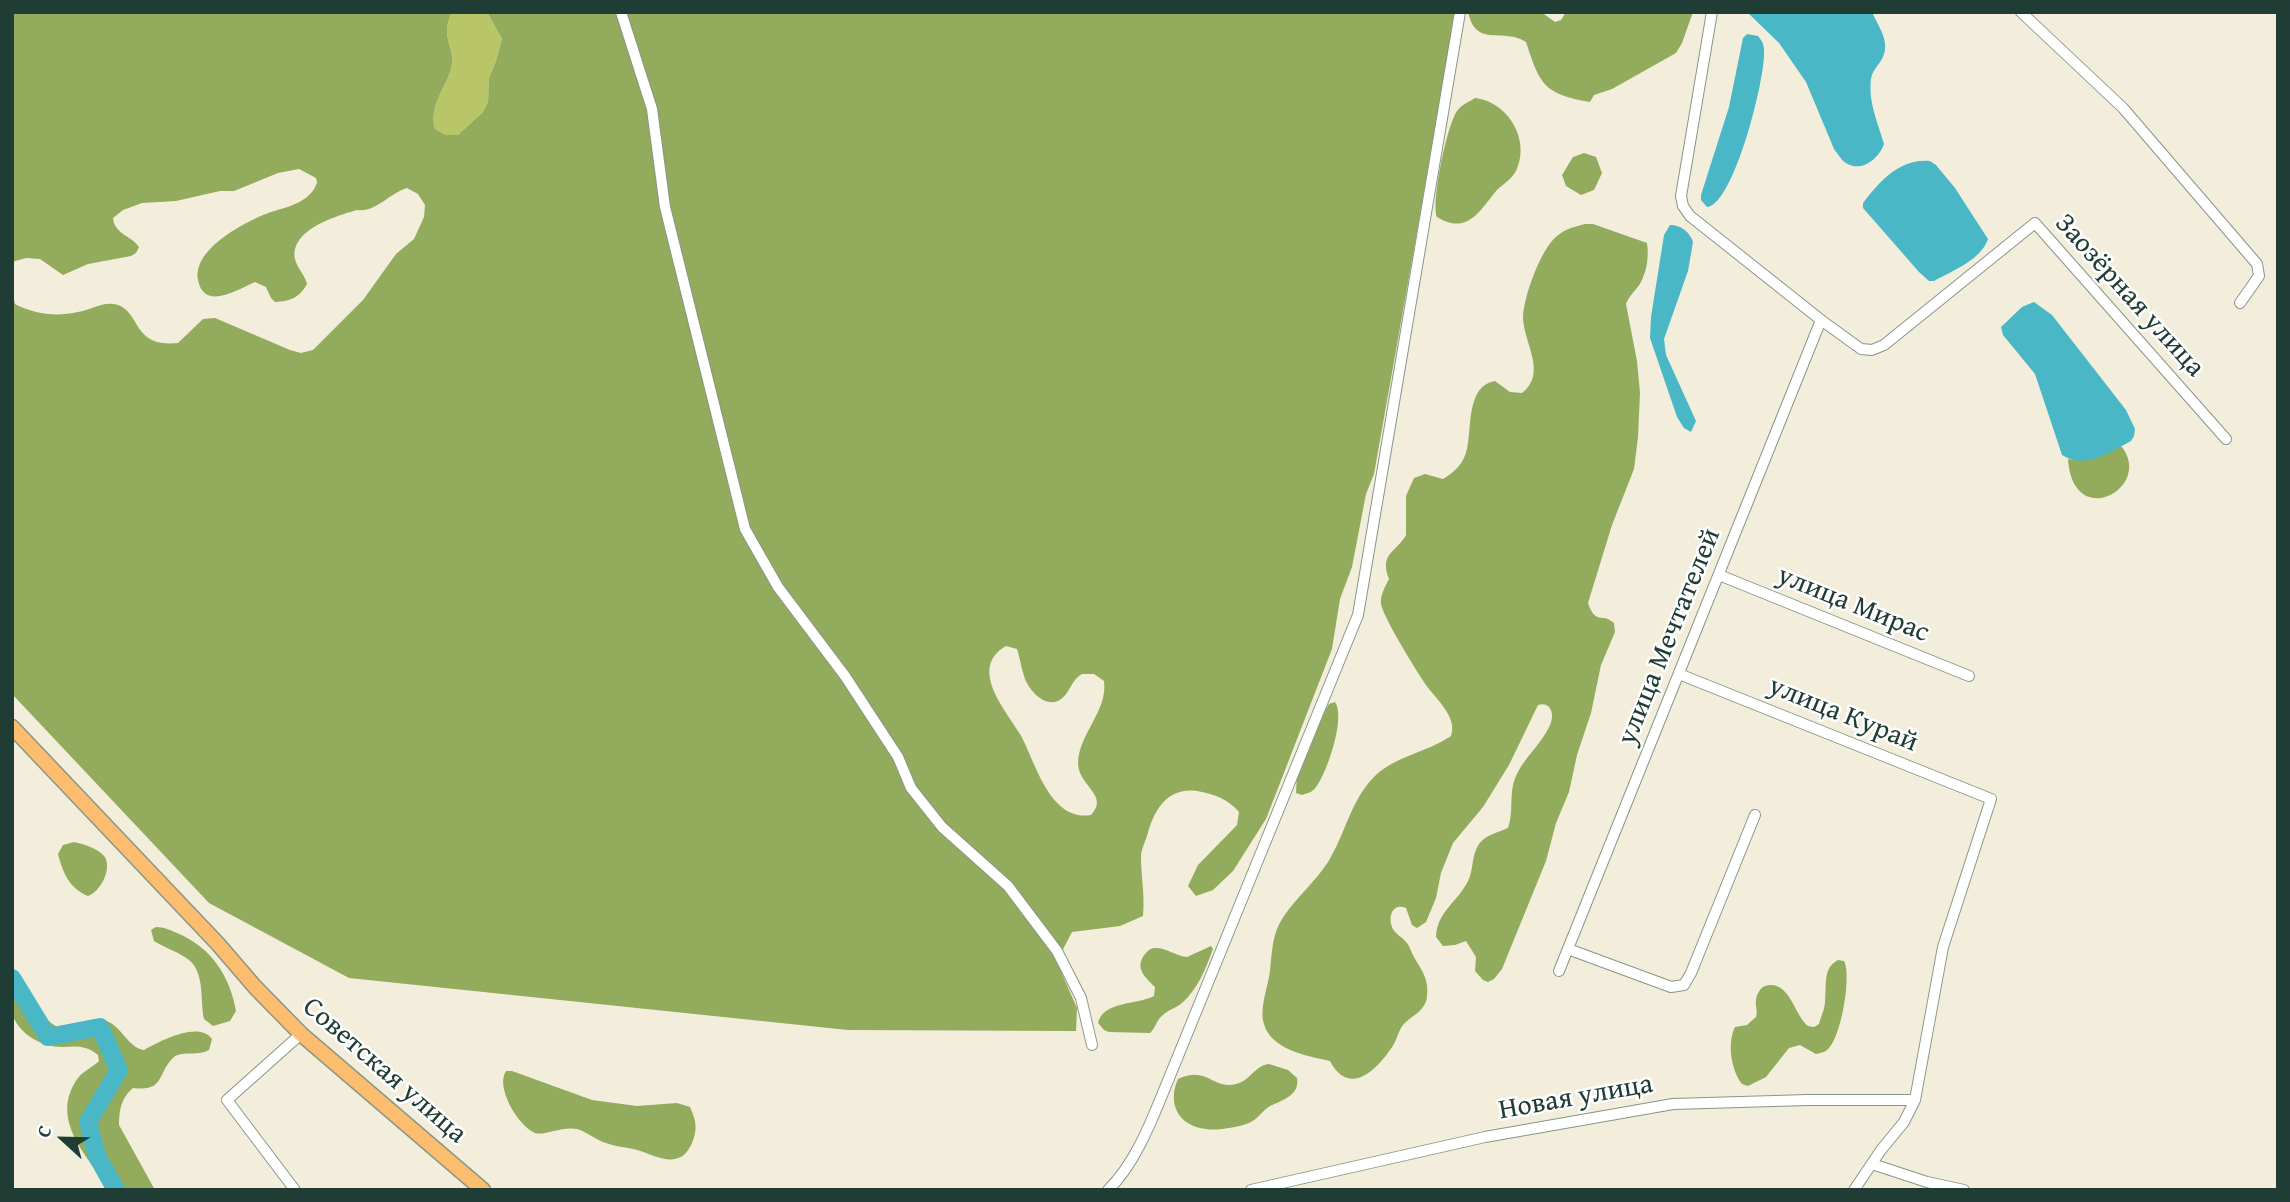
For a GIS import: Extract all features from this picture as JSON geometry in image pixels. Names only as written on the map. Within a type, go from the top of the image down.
[{"type":"main road","name":"Советская улица","points":[[12,727],[301,1034],[483,1190]]},
{"type":"street","points":[[621,12],[652,109],[665,207],[745,529],[778,587],[845,676],[898,757],[911,788],[942,827],[1008,886],[1057,951],[1081,998],[1092,1045]]},
{"type":"street","points":[[1108,1190],[1125,1169],[1166,1088],[1358,615],[1460,12]]},
{"type":"street","name":"Заозёрная улица","points":[[1712,12],[1681,195],[1683,206],[1690,216],[1821,320],[1861,349],[1868,351],[1878,349],[2035,223],[2226,439]]},
{"type":"street","points":[[2021,12],[2123,108],[2256,264],[2260,271],[2259,276],[2240,303]]},
{"type":"street","name":"улица Мечтателей","points":[[1559,971],[1821,320]]},
{"type":"street","name":"улица Мирас","points":[[1719,575],[1969,676]]},
{"type":"street","name":"улица Курай","points":[[1679,674],[1991,799],[1942,947],[1915,1100]]},
{"type":"street","points":[[1568,949],[1671,987],[1684,985],[1755,815]]},
{"type":"street","points":[[295,1190],[226,1100],[301,1034]]},
{"type":"street","points":[[1854,1190],[1904,1122],[1915,1100]]},
{"type":"street","name":"Новая улица","points":[[1251,1190],[1485,1137],[1673,1104],[1915,1100]]},
{"type":"street","points":[[1872,1164],[1924,1186],[1964,1190]]},
{"type":"green space","points":[[12,12],[452,12],[447,30],[452,64],[435,107],[434,121],[435,129],[446,135],[458,135],[483,112],[488,102],[489,78],[502,39],[487,12],[1456,12],[1374,474],[1366,494],[1352,567],[1340,599],[1332,649],[1266,819],[1233,871],[1213,890],[1196,896],[1188,886],[1198,865],[1237,825],[1239,812],[1225,800],[1209,794],[1197,791],[1178,793],[1163,802],[1158,809],[1142,849],[1143,916],[1120,926],[1072,932],[1059,957],[1062,974],[1077,1008],[1076,1031],[848,1030],[349,978],[209,903],[12,694],[12,291],[15,304],[45,314],[70,314],[105,304],[123,307],[144,334],[163,343],[178,343],[203,319],[215,318],[301,353],[313,350],[363,300],[396,254],[414,239],[424,217],[425,205],[418,194],[407,188],[370,209],[357,210],[327,220],[307,232],[295,249],[295,259],[307,284],[298,296],[281,302],[275,302],[266,287],[255,282],[222,296],[207,295],[201,289],[198,269],[210,249],[231,232],[263,215],[295,204],[311,193],[317,183],[316,178],[299,169],[278,173],[234,191],[220,191],[176,201],[142,203],[123,210],[113,218],[114,224],[139,247],[131,256],[88,264],[63,275],[40,259],[26,258],[12,262]],"holes":[[[1006,646],[1017,649],[1026,681],[1038,697],[1049,702],[1061,699],[1082,674],[1094,674],[1104,681],[1102,702],[1083,742],[1078,763],[1079,771],[1097,802],[1091,815],[1077,815],[1064,809],[1054,799],[993,689],[990,666],[995,655]]]},
{"type":"green space","points":[[452,12],[487,12],[502,39],[489,78],[488,102],[483,112],[458,135],[446,135],[435,129],[434,114],[452,64],[447,30]]},
{"type":"green space","points":[[1468,12],[1541,12],[1555,22],[1561,20],[1566,12],[1693,12],[1676,53],[1612,89],[1594,95],[1590,102],[1553,91],[1540,78],[1526,42],[1509,36],[1484,34],[1477,30]]},
{"type":"green space","points":[[1475,98],[1487,101],[1507,115],[1519,136],[1520,159],[1516,171],[1479,212],[1457,224],[1437,217],[1438,181],[1453,119],[1463,105]]},
{"type":"green space","points":[[1584,153],[1596,157],[1602,173],[1594,190],[1581,195],[1566,186],[1562,175],[1573,157]]},
{"type":"green space","points":[[1593,224],[1647,243],[1648,248],[1644,274],[1626,304],[1640,393],[1634,469],[1612,525],[1588,603],[1597,617],[1614,623],[1615,632],[1601,665],[1569,792],[1556,823],[1546,861],[1502,969],[1494,979],[1488,982],[1483,980],[1475,971],[1476,957],[1466,941],[1443,946],[1436,937],[1437,928],[1444,913],[1468,881],[1479,844],[1488,836],[1508,828],[1516,777],[1546,733],[1551,721],[1551,710],[1542,704],[1538,705],[1509,765],[1483,807],[1453,843],[1426,922],[1417,928],[1412,925],[1406,908],[1398,907],[1393,911],[1392,927],[1407,944],[1424,975],[1427,985],[1426,1001],[1403,1025],[1388,1053],[1372,1070],[1355,1079],[1346,1078],[1330,1061],[1282,1046],[1268,1033],[1263,1018],[1264,998],[1275,936],[1284,916],[1328,862],[1365,787],[1391,765],[1451,736],[1449,715],[1415,669],[1383,611],[1381,597],[1389,579],[1386,570],[1387,558],[1406,535],[1406,496],[1414,478],[1425,474],[1443,479],[1464,459],[1472,409],[1479,391],[1486,384],[1495,381],[1510,392],[1522,393],[1530,385],[1534,367],[1523,317],[1529,288],[1537,266],[1552,241],[1563,232]]},
{"type":"green space","points":[[2121,446],[2129,461],[2128,476],[2120,488],[2109,496],[2096,498],[2083,494],[2073,481],[2068,459],[2096,457]]},
{"type":"green space","points":[[1335,702],[1338,709],[1337,732],[1325,770],[1313,790],[1302,795],[1296,793],[1297,775],[1326,709],[1329,704]]},
{"type":"green space","points":[[74,842],[99,852],[107,862],[104,880],[97,890],[88,896],[76,889],[68,879],[58,854],[63,845]]},
{"type":"green space","points":[[156,927],[189,939],[200,946],[217,964],[229,986],[236,1011],[230,1021],[213,1026],[204,1019],[198,972],[185,957],[154,941],[151,930]]},
{"type":"green space","points":[[1211,946],[1213,949],[1193,991],[1182,1003],[1161,1017],[1150,1033],[1109,1032],[1098,1023],[1101,1016],[1113,1007],[1154,996],[1155,987],[1141,968],[1142,959],[1150,950],[1162,949],[1187,957]]},
{"type":"green space","points":[[1838,960],[1844,961],[1846,968],[1846,993],[1841,1021],[1832,1044],[1826,1051],[1816,1054],[1800,1045],[1789,1048],[1766,1077],[1748,1086],[1742,1084],[1731,1056],[1731,1041],[1735,1027],[1747,1025],[1756,1017],[1756,998],[1760,990],[1765,986],[1779,987],[1789,997],[1805,1024],[1814,1027],[1819,1024],[1824,1007],[1827,973]]},
{"type":"green space","points":[[12,966],[36,1008],[59,1028],[103,1020],[115,1026],[133,1045],[144,1050],[188,1032],[206,1034],[212,1039],[209,1050],[175,1056],[156,1084],[133,1088],[122,1105],[119,1125],[155,1190],[110,1190],[82,1151],[69,1123],[67,1108],[70,1093],[78,1078],[99,1061],[98,1055],[81,1047],[47,1045],[33,1039],[21,1029],[12,1011]]},
{"type":"green space","points":[[1269,1064],[1288,1070],[1297,1078],[1296,1089],[1252,1122],[1228,1128],[1206,1129],[1188,1123],[1177,1112],[1174,1097],[1178,1079],[1196,1075],[1221,1084],[1236,1084]]},
{"type":"green space","points":[[506,1071],[592,1100],[637,1106],[677,1103],[690,1107],[696,1125],[694,1138],[687,1152],[681,1157],[668,1159],[610,1144],[577,1129],[535,1133],[522,1123],[510,1105],[503,1078]]},
{"type":"water","points":[[1747,12],[1872,12],[1885,41],[1884,53],[1874,71],[1870,88],[1884,144],[1874,159],[1863,165],[1852,166],[1841,159],[1834,149],[1806,82],[1779,43]]},
{"type":"water","points":[[1747,34],[1758,36],[1764,49],[1760,86],[1746,138],[1728,185],[1717,201],[1707,207],[1701,200],[1701,195],[1729,107],[1743,38]]},
{"type":"water","points":[[1919,161],[1930,161],[1955,188],[1988,239],[1973,259],[1934,281],[1929,281],[1919,272],[1863,208],[1863,203],[1884,179],[1900,167]]},
{"type":"water","points":[[1670,225],[1684,230],[1693,242],[1688,271],[1664,339],[1666,355],[1696,421],[1691,432],[1684,428],[1677,417],[1650,338],[1664,235]]},
{"type":"water","points":[[2034,302],[2052,315],[2126,410],[2135,429],[2131,441],[2088,460],[2080,461],[2062,455],[2035,374],[2003,335],[2001,327],[2022,307]]},
{"type":"waterway","points":[[12,978],[48,1037],[100,1027],[119,1070],[88,1122],[97,1156],[116,1190]]}]
